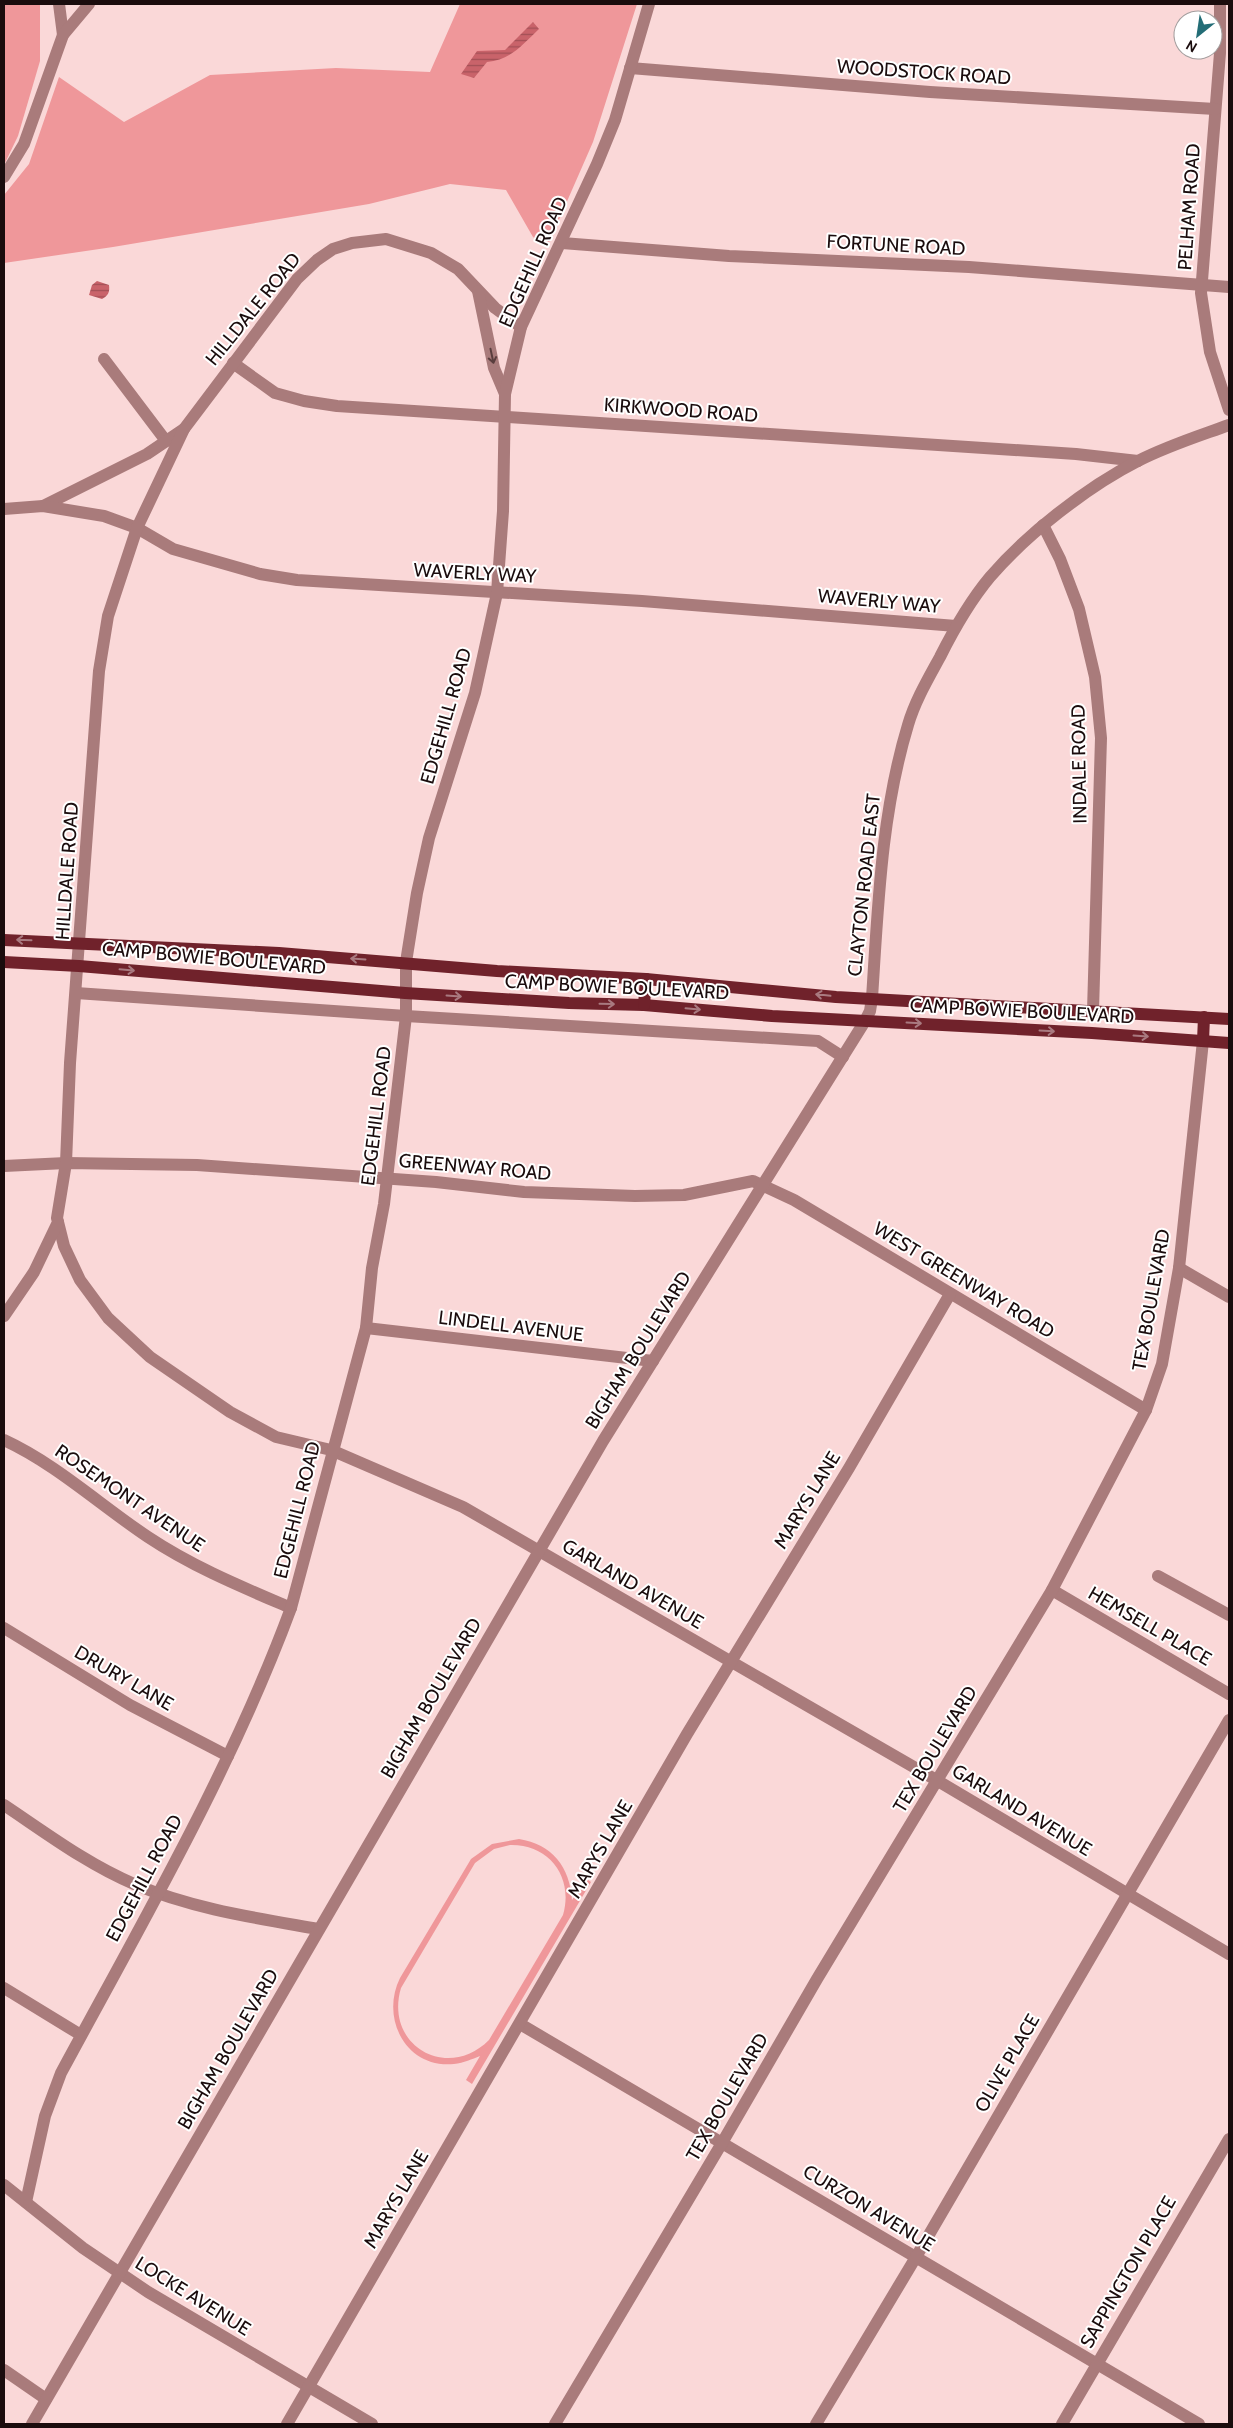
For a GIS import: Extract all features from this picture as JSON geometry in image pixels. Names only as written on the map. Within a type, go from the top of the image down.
[{"type":"main road","name":"CAMP BOWIE BOULEVARD","points":[[4,940],[80,942],[406,962],[497,971],[646,979],[872,998],[1229,1019]]},
{"type":"main road","name":"CAMP BOWIE BOULEVARD","points":[[4,962],[79,966],[405,993],[569,1003],[644,1005],[772,1016],[1092,1033],[1229,1043]]},
{"type":"main road","points":[[644,1005],[646,979]]},
{"type":"main road","points":[[1092,1033],[1093,1011]]},
{"type":"main road","points":[[1203,1041],[1204,1017]]},
{"type":"street","points":[[59,4],[63,35]]},
{"type":"street","points":[[4,177],[24,144],[63,35],[89,4]]},
{"type":"street","name":"EDGEHILL ROAD","points":[[26,2202],[45,2116],[61,2073],[158,1893],[228,1756],[278,1643],[291,1608],[331,1450],[366,1328],[372,1268],[387,1178],[406,1016],[406,962],[425,852],[475,693],[497,593],[503,511],[505,394],[521,327],[562,243],[611,129],[649,4]]},
{"type":"street","name":"PELHAM ROAD","points":[[1220,4],[1220,53],[1202,285],[1204,326],[1210,352],[1229,410]]},
{"type":"street","name":"WOODSTOCK ROAD","points":[[630,68],[930,92],[1215,109]]},
{"type":"street","name":"HILLDALE ROAD","points":[[4,1316],[34,1272],[58,1222],[57,1218],[66,1163],[76,993],[103,644],[108,616],[137,528],[184,429],[297,279],[316,260],[333,249],[352,242],[386,239],[431,253],[458,268],[495,308],[521,327]]},
{"type":"street","name":"FORTUNE ROAD","points":[[562,243],[729,256],[969,267],[1229,287]]},
{"type":"street","points":[[478,291],[494,368],[505,394]]},
{"type":"street","points":[[104,359],[166,441]]},
{"type":"street","name":"KIRKWOOD ROAD","points":[[233,363],[275,393],[304,401],[338,406],[1076,454],[1138,461]]},
{"type":"street","name":"CLAYTON ROAD EAST","points":[[872,998],[880,874],[893,787],[908,723],[920,694],[956,626],[990,577],[1043,525],[1098,486],[1138,461],[1229,425]]},
{"type":"street","name":"HILLDALE ROAD","points":[[43,506],[147,454],[184,429]]},
{"type":"street","name":"WAVERLY WAY","points":[[4,509],[43,506],[85,512],[137,528],[173,549],[260,574],[297,580],[642,601],[956,626]]},
{"type":"street","name":"INDALE ROAD","points":[[1043,525],[1060,559],[1078,609],[1095,677],[1101,738],[1093,1011]]},
{"type":"street","points":[[76,993],[406,1016],[818,1040],[843,1057]]},
{"type":"street","name":"BIGHAM BOULEVARD","points":[[32,2424],[539,1551],[762,1184],[865,1021],[870,1010],[872,998]]},
{"type":"street","name":"TEX BOULEVARD","points":[[555,2424],[817,1979],[1052,1590],[1146,1410],[1162,1364],[1179,1268],[1203,1041]]},
{"type":"street","name":"GREENWAY ROAD","points":[[4,1166],[66,1163],[197,1165],[387,1178],[524,1192],[636,1196],[684,1195],[753,1181],[762,1184]]},
{"type":"street","name":"WEST GREENWAY ROAD","points":[[762,1184],[794,1200],[1146,1410]]},
{"type":"street","name":"GARLAND AVENUE","points":[[58,1222],[64,1246],[80,1280],[108,1318],[150,1358],[230,1412],[276,1437],[331,1450],[442,1496],[938,1781],[1229,1954]]},
{"type":"street","points":[[1179,1268],[1229,1297]]},
{"type":"street","name":"MARYS LANE","points":[[287,2424],[731,1662],[850,1468],[950,1294]]},
{"type":"street","name":"LINDELL AVENUE","points":[[366,1328],[653,1362]]},
{"type":"street","name":"ROSEMONT AVENUE","points":[[4,1440],[47,1464],[150,1539],[208,1572],[291,1608]]},
{"type":"street","points":[[1158,1576],[1229,1616]]},
{"type":"street","name":"HEMSELL PLACE","points":[[1052,1590],[1229,1694]]},
{"type":"street","name":"DRURY LANE","points":[[4,1628],[130,1705],[228,1756]]},
{"type":"street","name":"OLIVE PLACE","points":[[816,2424],[916,2258],[1229,1720]]},
{"type":"street","points":[[4,1805],[82,1857],[132,1883],[158,1893],[236,1915],[318,1929]]},
{"type":"street","points":[[4,1988],[81,2035]]},
{"type":"street","name":"CURZON AVENUE","points":[[520,2024],[1199,2424]]},
{"type":"street","name":"SAPPINGTON PLACE","points":[[1062,2424],[1229,2139]]},
{"type":"street","name":"LOCKE AVENUE","points":[[4,2185],[83,2248],[148,2292],[372,2424]]},
{"type":"street","points":[[4,2370],[46,2399]]},
{"type":"shaded area","points":[[4,4],[40,4],[40,61],[18,136],[4,165]]},
{"type":"shaded area","points":[[460,4],[637,4],[593,142],[547,247],[533,237],[506,190],[450,184],[369,204],[113,247],[4,263],[4,195],[29,164],[59,77],[124,122],[210,75],[336,68],[430,72]]},
{"type":"shaded area","points":[[533,22],[539,29],[510,55],[487,62],[474,78],[461,74],[477,51],[505,50]]},
{"type":"shaded area","points":[[97,281],[109,285],[108,294],[102,299],[89,295],[92,285]]},
{"type":"shaded area","points":[[519,1839],[541,1846],[550,1852],[557,1859],[568,1877],[572,1900],[585,1878],[591,1882],[472,2084],[466,2080],[480,2056],[454,2064],[437,2063],[422,2058],[411,2050],[402,2038],[396,2024],[393,2009],[395,1993],[400,1978],[471,1859],[492,1844]],"holes":[[[510,1845],[524,1846],[536,1850],[555,1865],[565,1888],[563,1915],[489,2040],[472,2052],[455,2058],[438,2057],[423,2051],[410,2041],[402,2026],[398,2008],[401,1988],[475,1863],[494,1849]]]}]
